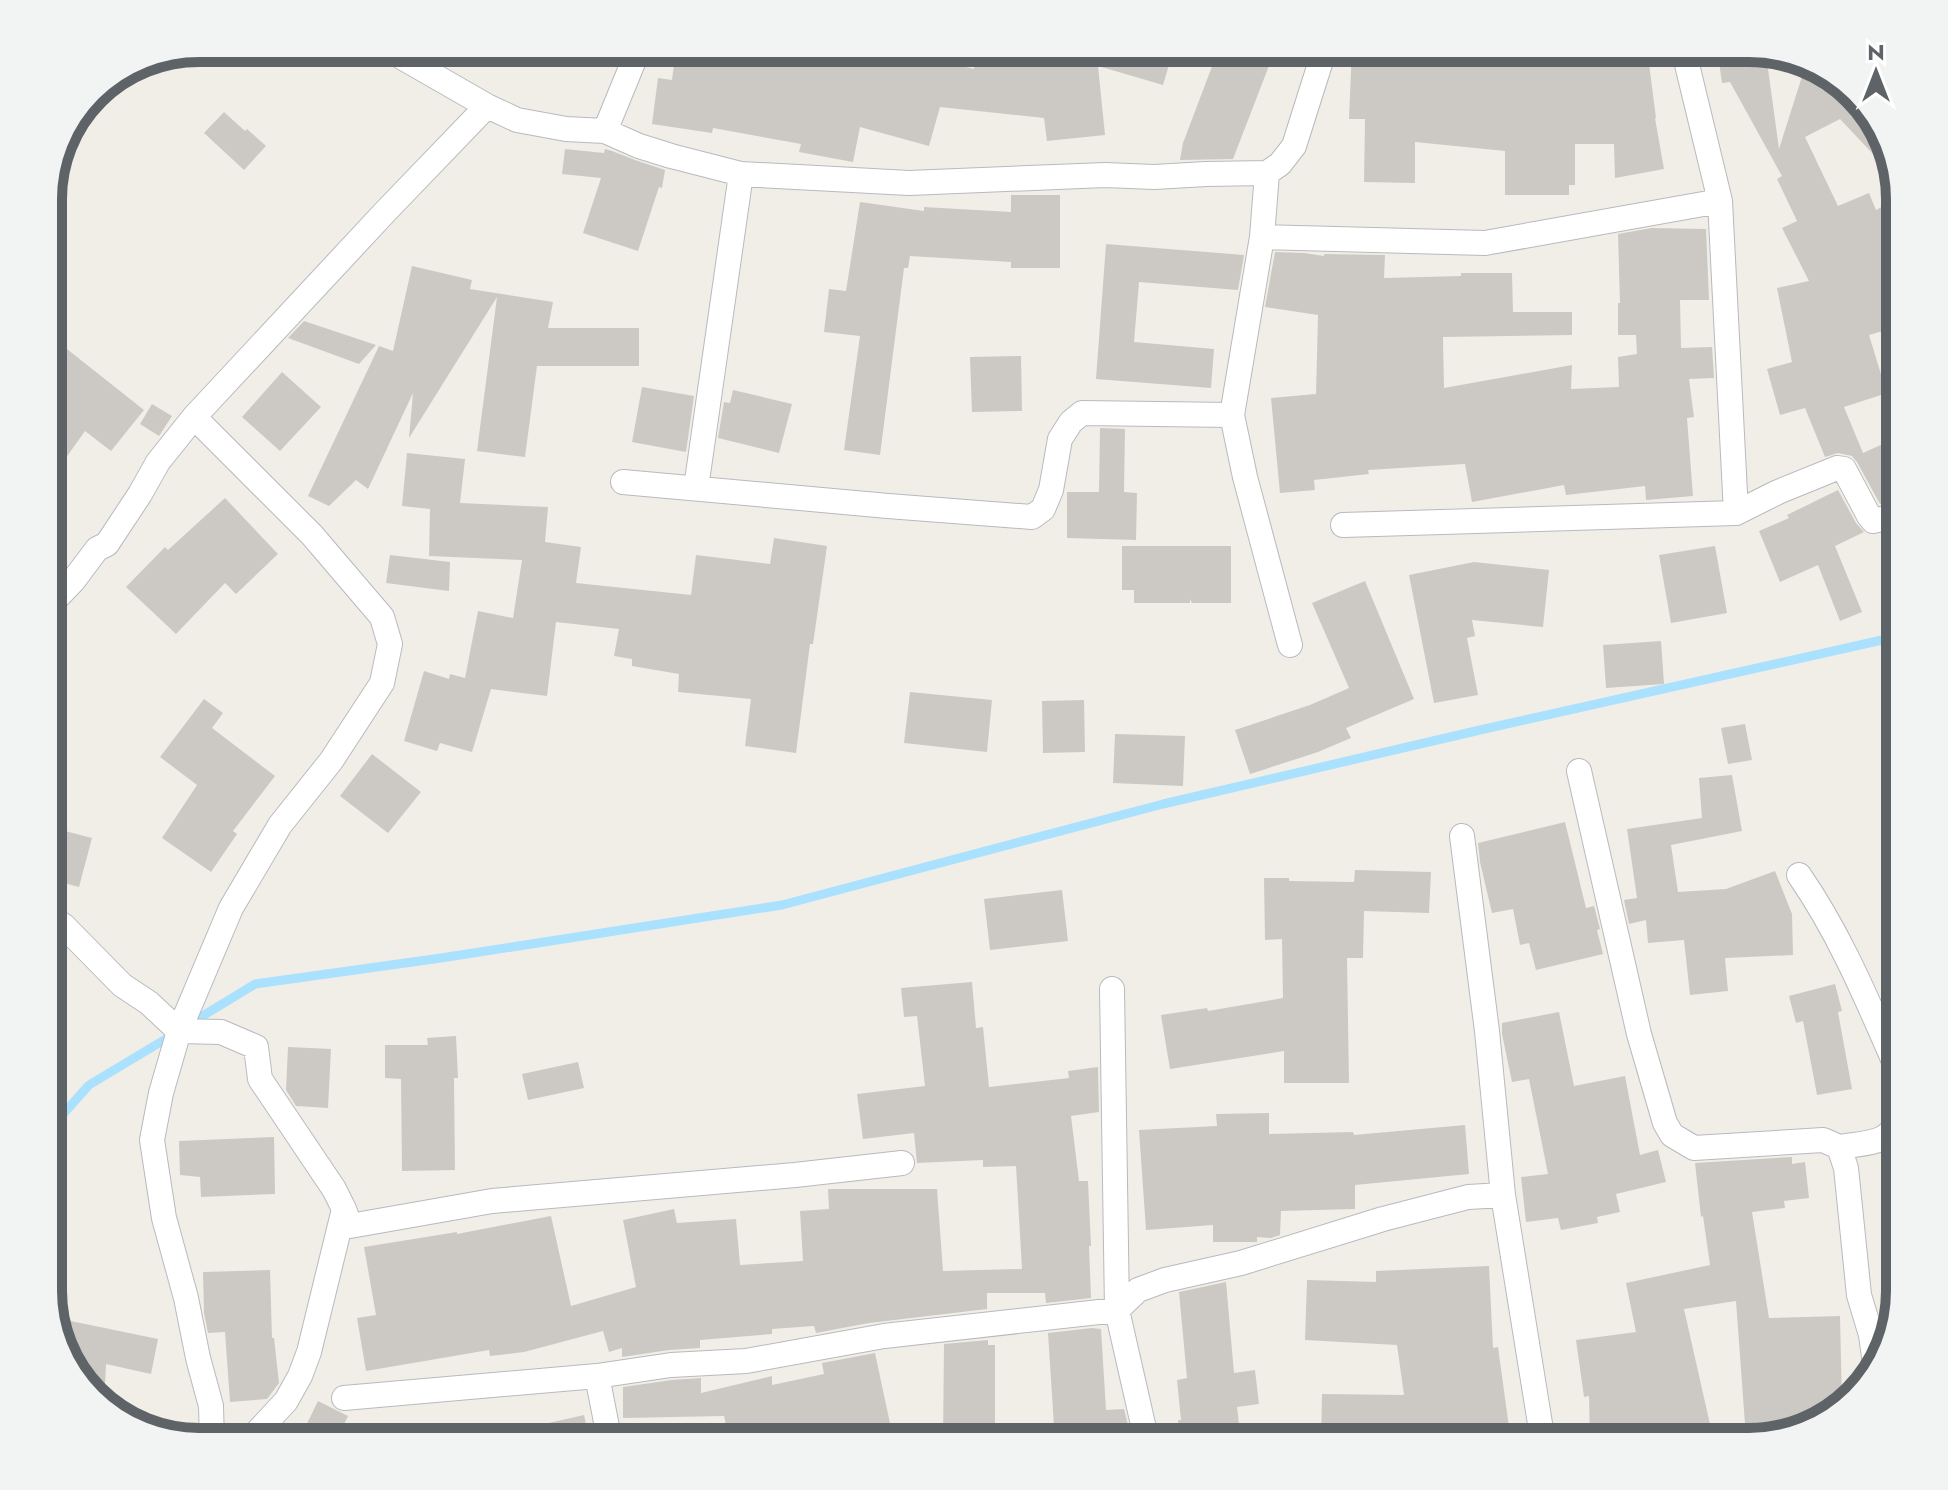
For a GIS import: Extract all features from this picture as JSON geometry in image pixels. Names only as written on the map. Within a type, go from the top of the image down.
[{"type":"street","points":[[410,62],[517,120],[566,129],[605,131],[639,146],[741,174],[909,183],[1105,175],[1154,177],[1267,173],[1280,164],[1294,146],[1321,62]]},
{"type":"street","points":[[605,131],[633,62]]},
{"type":"street","points":[[1686,62],[1720,201],[1736,513]]},
{"type":"street","points":[[62,592],[97,549],[107,544],[158,462],[194,417],[487,106]]},
{"type":"street","points":[[1267,173],[1262,237],[1232,415],[1245,477],[1290,645]]},
{"type":"street","points":[[696,488],[741,174]]},
{"type":"street","points":[[1262,237],[1485,243],[1720,201]]},
{"type":"street","points":[[623,482],[1032,517],[1043,509],[1051,490],[1060,439],[1071,422],[1082,413],[1232,415]]},
{"type":"street","points":[[194,417],[312,535],[382,617],[390,644],[382,683],[331,761],[280,825],[231,908],[179,1031],[161,1093],[152,1140],[164,1218],[211,1406],[212,1428]]},
{"type":"street","points":[[1343,525],[1736,513],[1837,468],[1844,469],[1873,521],[1886,518]]},
{"type":"street","points":[[1579,771],[1639,1034],[1665,1123],[1672,1135],[1694,1148],[1823,1140],[1839,1147],[1886,1138]]},
{"type":"street","points":[[1462,836],[1487,1031],[1503,1195],[1541,1428]]},
{"type":"street","points":[[1799,875],[1828,920],[1886,1044]]},
{"type":"street","points":[[62,925],[122,985],[149,1003],[179,1031],[221,1032],[256,1047],[260,1079],[334,1189],[350,1226],[492,1201],[902,1163]]},
{"type":"street","points":[[1112,989],[1117,1310],[1144,1428]]},
{"type":"street","points":[[1839,1147],[1846,1168],[1859,1295],[1873,1349]]},
{"type":"street","points":[[344,1398],[597,1376],[671,1365],[746,1361],[884,1336],[1117,1310],[1138,1290],[1165,1280],[1241,1263],[1383,1219],[1468,1197],[1503,1195]]},
{"type":"street","points":[[261,1428],[286,1401],[300,1376],[309,1352],[344,1209]]},
{"type":"street","points":[[597,1376],[607,1428]]},
{"type":"building","points":[[674,62],[947,62],[974,69],[975,62],[1170,62],[1163,85],[1098,66],[1105,135],[1047,141],[1044,118],[940,107],[929,146],[860,127],[853,162],[799,152],[801,144],[713,128],[712,133],[652,124],[658,78],[672,80]]},
{"type":"building","points":[[1214,62],[1270,62],[1233,159],[1180,160],[1183,143]]},
{"type":"building","points":[[1351,62],[1649,62],[1664,169],[1615,178],[1614,144],[1575,144],[1575,185],[1569,185],[1569,195],[1505,195],[1505,151],[1415,142],[1415,183],[1364,182],[1365,119],[1349,119]]},
{"type":"building","points":[[1719,62],[1767,63],[1779,149],[1803,73],[1833,90],[1836,93],[1836,112],[1854,112],[1872,138],[1877,151],[1873,154],[1840,119],[1805,137],[1838,206],[1869,193],[1876,210],[1886,205],[1886,330],[1869,335],[1884,384],[1884,394],[1844,407],[1863,453],[1886,443],[1886,503],[1880,504],[1852,456],[1838,453],[1825,457],[1805,408],[1780,415],[1767,369],[1792,362],[1777,288],[1809,281],[1782,228],[1797,221],[1777,179],[1782,176],[1730,82],[1722,83]]},
{"type":"building","points":[[224,112],[266,146],[244,170],[204,133]]},
{"type":"building","points":[[565,149],[604,153],[605,149],[665,170],[662,188],[659,187],[638,251],[583,233],[601,178],[562,174]]},
{"type":"building","points":[[1011,195],[1060,195],[1060,268],[1011,268],[1011,262],[910,256],[908,268],[904,268],[880,455],[844,450],[860,336],[824,332],[829,289],[846,291],[860,202],[924,211],[924,207],[1011,212]]},
{"type":"building","points":[[1652,228],[1706,229],[1709,300],[1680,300],[1681,348],[1712,347],[1714,378],[1689,379],[1694,417],[1687,418],[1693,496],[1646,500],[1645,486],[1566,495],[1564,485],[1472,502],[1465,464],[1368,470],[1369,474],[1314,480],[1315,490],[1280,493],[1271,398],[1316,394],[1318,315],[1265,307],[1275,252],[1324,256],[1385,255],[1384,278],[1512,273],[1513,312],[1572,312],[1572,335],[1443,337],[1444,388],[1572,365],[1571,389],[1619,387],[1618,357],[1637,354],[1636,335],[1618,335],[1618,234]]},
{"type":"building","points":[[1106,244],[1244,255],[1238,290],[1139,282],[1134,342],[1214,349],[1211,388],[1096,379]]},
{"type":"building","points":[[412,266],[472,280],[470,289],[553,302],[548,328],[639,328],[639,366],[537,366],[525,457],[477,451],[497,297],[409,438],[413,393],[368,489],[356,480],[329,506],[308,496],[379,346],[393,351]]},
{"type":"building","points":[[304,321],[376,345],[359,364],[288,338]]},
{"type":"building","points":[[62,345],[144,410],[111,451],[85,431],[62,463]]},
{"type":"building","points":[[1021,356],[1022,411],[972,412],[970,357]]},
{"type":"building","points":[[282,372],[321,407],[280,451],[242,417]]},
{"type":"building","points":[[642,387],[694,396],[686,452],[632,442]]},
{"type":"building","points":[[733,390],[792,404],[779,453],[718,438],[724,402],[730,403]]},
{"type":"building","points":[[152,404],[172,416],[159,436],[140,424]]},
{"type":"building","points":[[1100,428],[1125,429],[1124,492],[1137,493],[1136,540],[1067,538],[1067,492],[1099,492]]},
{"type":"building","points":[[407,453],[465,459],[460,503],[548,507],[545,542],[581,547],[576,583],[691,595],[696,555],[770,564],[774,538],[827,546],[796,753],[745,746],[751,699],[678,692],[679,674],[632,666],[632,659],[614,656],[619,629],[556,622],[547,696],[491,689],[472,752],[440,743],[437,751],[404,741],[424,671],[449,679],[450,674],[465,678],[478,611],[513,618],[522,560],[429,556],[430,509],[402,506]]},
{"type":"building","points":[[1838,490],[1864,532],[1835,546],[1862,612],[1840,621],[1818,565],[1780,582],[1759,531]]},
{"type":"building","points":[[225,498],[278,554],[236,594],[225,583],[176,634],[126,587],[165,547],[168,550]]},
{"type":"building","points":[[1122,546],[1231,546],[1231,603],[1192,603],[1190,599],[1190,603],[1134,603],[1134,590],[1122,590]]},
{"type":"building","points":[[1715,546],[1727,613],[1671,623],[1659,555]]},
{"type":"building","points":[[390,555],[450,562],[449,591],[386,583]]},
{"type":"building","points":[[1474,562],[1549,570],[1543,627],[1472,620],[1475,636],[1467,638],[1478,695],[1434,703],[1409,575]]},
{"type":"building","points":[[1365,581],[1414,699],[1346,728],[1351,738],[1250,774],[1235,730],[1310,705],[1349,688],[1312,603]]},
{"type":"building","points":[[1661,641],[1664,684],[1606,688],[1603,645]]},
{"type":"building","points":[[910,692],[992,700],[987,752],[904,743]]},
{"type":"building","points":[[204,699],[223,713],[212,728],[275,776],[233,831],[237,834],[211,872],[162,838],[197,785],[160,757]]},
{"type":"building","points":[[1084,700],[1085,752],[1043,753],[1042,701]]},
{"type":"building","points":[[1745,724],[1752,760],[1728,764],[1721,728]]},
{"type":"building","points":[[1115,734],[1185,736],[1183,786],[1113,783]]},
{"type":"building","points":[[372,754],[421,792],[388,833],[340,796]]},
{"type":"building","points":[[1732,775],[1742,831],[1671,845],[1678,892],[1726,889],[1775,871],[1792,914],[1793,955],[1725,958],[1728,991],[1690,995],[1684,940],[1648,943],[1646,920],[1629,924],[1624,900],[1637,898],[1627,829],[1702,818],[1699,778]]},
{"type":"building","points":[[1565,822],[1586,908],[1594,906],[1603,954],[1536,970],[1529,943],[1520,945],[1513,909],[1492,913],[1478,843]]},
{"type":"building","points":[[62,830],[92,838],[79,887],[62,882]]},
{"type":"building","points":[[1355,870],[1431,872],[1429,913],[1364,911],[1363,958],[1347,958],[1349,1083],[1284,1083],[1284,1051],[1170,1069],[1161,1015],[1207,1008],[1208,1011],[1283,998],[1282,939],[1265,940],[1264,878],[1354,882]]},
{"type":"building","points":[[1062,890],[1068,941],[990,950],[984,899]]},
{"type":"building","points":[[972,982],[976,1028],[983,1027],[989,1087],[1069,1078],[1068,1071],[1098,1067],[1099,1112],[1071,1116],[1079,1181],[1088,1181],[1091,1298],[1046,1303],[1045,1293],[987,1293],[987,1309],[869,1323],[816,1333],[814,1326],[772,1329],[772,1334],[700,1340],[700,1348],[622,1357],[622,1348],[609,1352],[603,1331],[524,1352],[490,1356],[489,1350],[366,1371],[357,1318],[376,1315],[364,1247],[551,1216],[571,1306],[636,1287],[623,1220],[674,1209],[677,1223],[736,1219],[740,1265],[803,1261],[800,1211],[829,1209],[828,1189],[937,1189],[943,1271],[1022,1269],[1016,1166],[983,1167],[983,1160],[917,1163],[914,1133],[863,1139],[857,1094],[925,1086],[917,1016],[904,1017],[901,988]]},
{"type":"building","points":[[1835,984],[1842,1011],[1838,1012],[1852,1089],[1817,1095],[1803,1021],[1796,1023],[1789,996]]},
{"type":"building","points":[[1559,1012],[1574,1086],[1625,1076],[1640,1155],[1658,1150],[1666,1182],[1616,1194],[1620,1212],[1597,1217],[1598,1223],[1561,1230],[1558,1218],[1526,1222],[1521,1177],[1548,1174],[1529,1079],[1512,1082],[1502,1034],[1502,1023]]},
{"type":"building","points":[[456,1036],[455,1170],[402,1171],[401,1079],[385,1078],[385,1045],[428,1045],[427,1038]]},
{"type":"building","points":[[288,1047],[331,1049],[328,1108],[296,1106],[286,1090]]},
{"type":"building","points":[[578,1062],[584,1088],[528,1100],[522,1074]]},
{"type":"building","points":[[1269,1113],[1269,1134],[1353,1132],[1354,1135],[1465,1125],[1469,1174],[1355,1185],[1355,1209],[1281,1211],[1280,1235],[1257,1237],[1257,1242],[1213,1242],[1213,1225],[1146,1230],[1139,1130],[1217,1126],[1216,1114]]},
{"type":"building","points":[[274,1137],[275,1194],[201,1197],[200,1177],[180,1175],[179,1141]]},
{"type":"building","points":[[1792,1157],[1792,1164],[1805,1162],[1809,1198],[1784,1201],[1785,1208],[1752,1212],[1769,1318],[1840,1316],[1842,1391],[1825,1405],[1798,1418],[1745,1424],[1736,1301],[1684,1309],[1711,1428],[1590,1428],[1589,1396],[1584,1397],[1576,1340],[1636,1332],[1626,1283],[1710,1265],[1695,1163]]},
{"type":"building","points":[[1489,1266],[1493,1348],[1498,1347],[1509,1428],[1321,1428],[1322,1394],[1404,1395],[1397,1345],[1305,1340],[1307,1280],[1376,1282],[1376,1271]]},
{"type":"building","points":[[270,1270],[272,1338],[279,1383],[267,1399],[230,1402],[225,1332],[208,1333],[203,1272]]},
{"type":"building","points":[[1226,1282],[1234,1373],[1255,1370],[1259,1404],[1237,1407],[1239,1428],[1179,1428],[1178,1420],[1181,1420],[1177,1380],[1187,1378],[1179,1292]]},
{"type":"building","points":[[65,1320],[158,1339],[151,1374],[106,1364],[105,1390],[80,1360]]},
{"type":"building","points":[[1101,1329],[1106,1410],[1124,1409],[1129,1428],[1054,1428],[1048,1333]]},
{"type":"building","points":[[988,1340],[988,1345],[995,1345],[995,1428],[943,1428],[944,1344]]},
{"type":"building","points":[[875,1353],[891,1428],[727,1428],[724,1416],[623,1418],[623,1387],[701,1378],[701,1393],[772,1376],[772,1385],[824,1374],[822,1363]]},
{"type":"building","points":[[318,1401],[348,1416],[342,1428],[305,1428]]},
{"type":"building","points":[[584,1415],[587,1428],[527,1428]]},
{"type":"waterway","points":[[186,1026],[255,984],[782,905],[1163,804],[1886,639]]},
{"type":"waterway","points":[[62,1115],[89,1085],[174,1034]]}]
